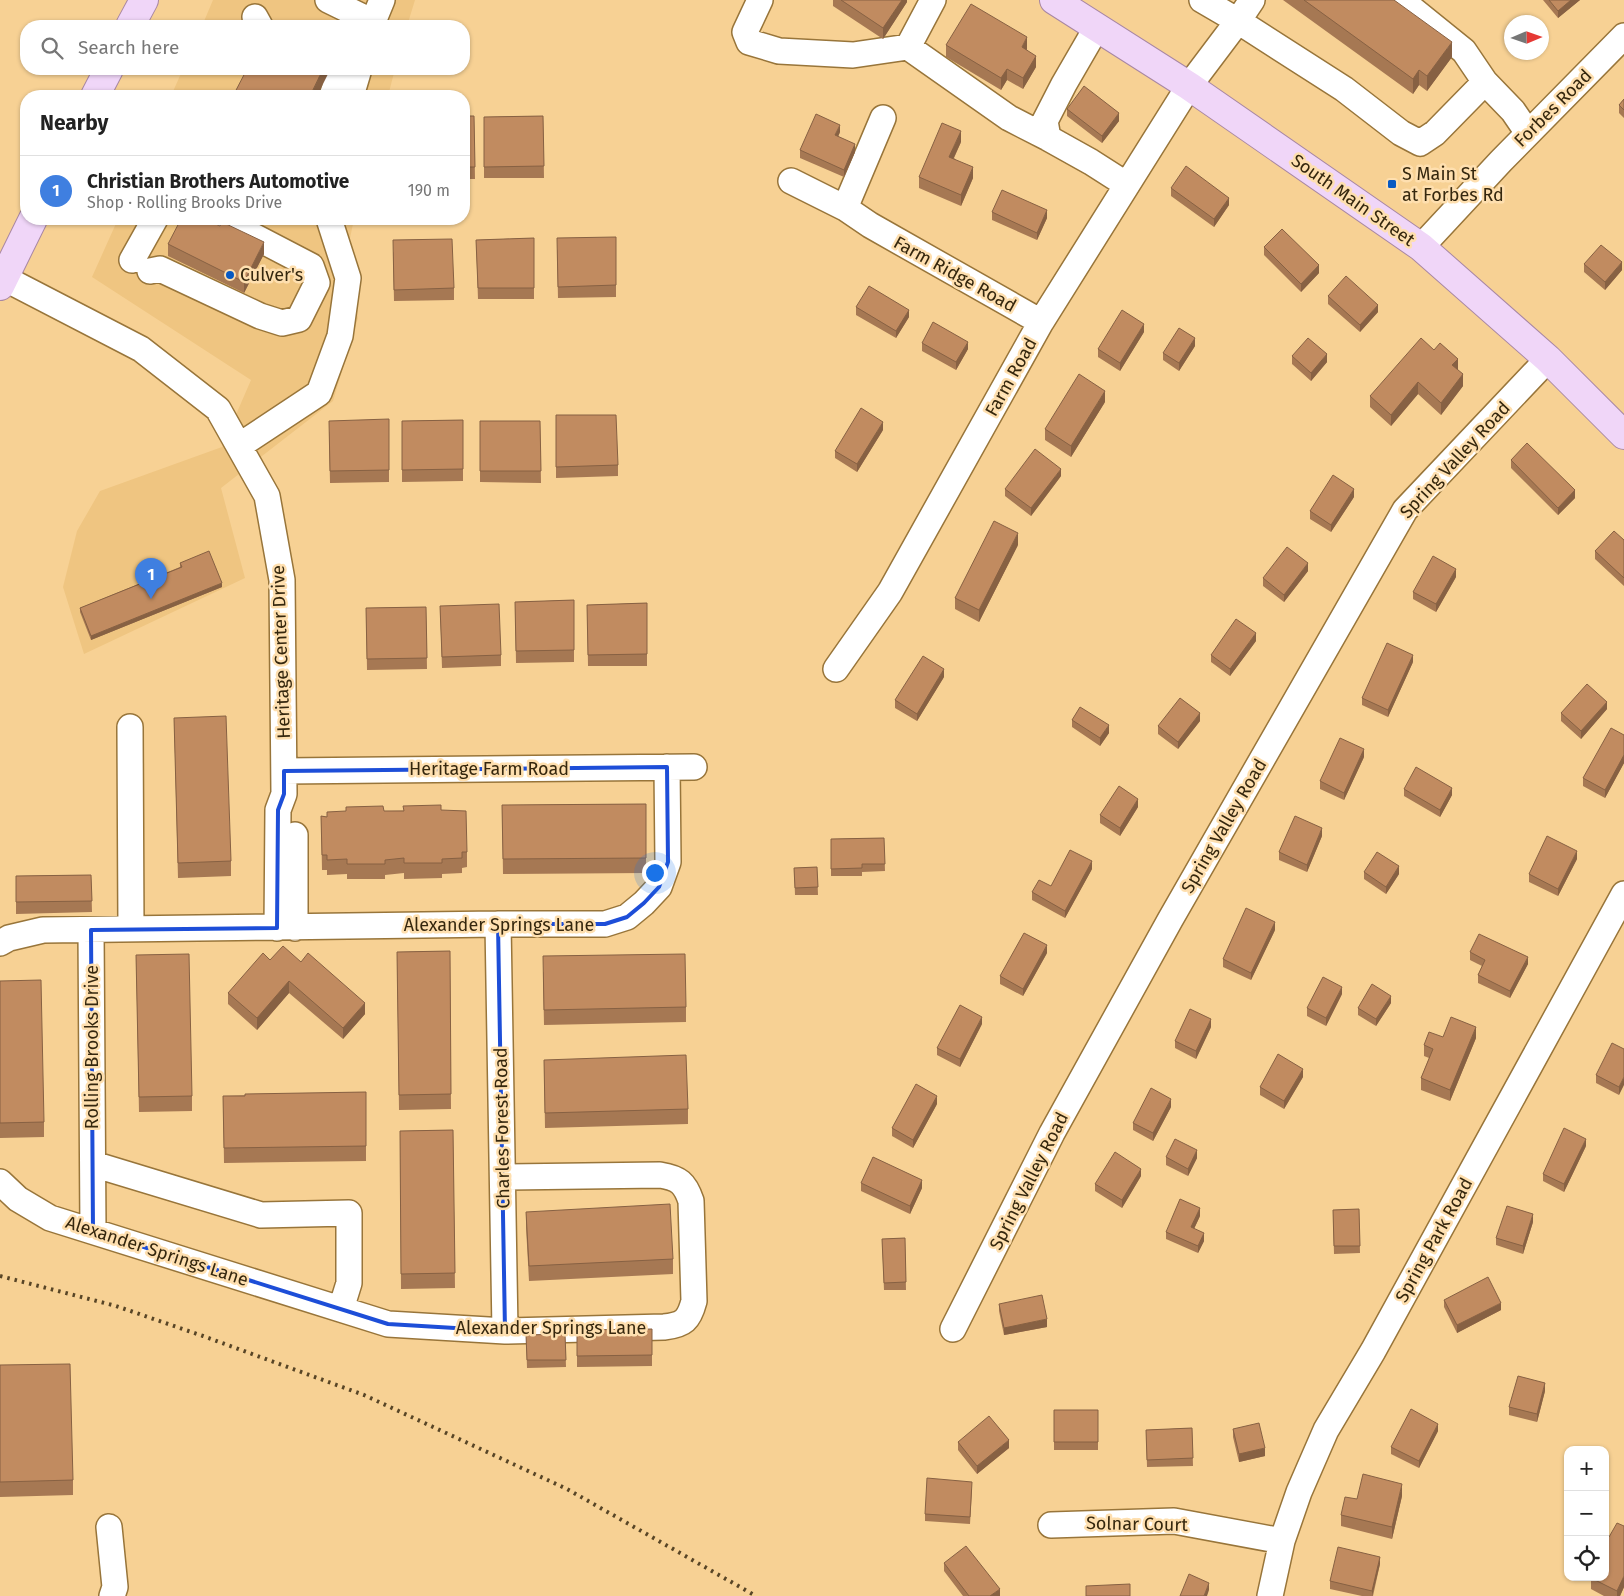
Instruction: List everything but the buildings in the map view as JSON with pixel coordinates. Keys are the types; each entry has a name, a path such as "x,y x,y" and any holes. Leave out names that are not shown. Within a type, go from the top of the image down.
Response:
{"main road":[{"path":"133,20 144,0"},
{"name":"South Main Street","path":"1068,4 1097,27 1189,86 1421,247 1548,360 1624,435"},
{"path":"97,90 106,75"},
{"path":"1,280 31,225"}],"street":[{"path":"328,0 376,16"},
{"path":"760,0 745,32 748,42 779,51 853,55 908,47 1009,118 1048,138 1127,185"},
{"path":"908,47 933,0"},
{"path":"1202,0 1344,89 1401,133 1420,143 1435,134 1485,82"},
{"name":"Farm Road","path":"836,670 890,592 1041,322 1189,86 1252,0"},
{"path":"1401,0 1464,51 1485,82 1513,111 1528,134"},
{"path":"1048,138 1045,121 1097,27"},
{"name":"Forbes Road","path":"1421,247 1624,36"},
{"path":"332,75 336,84 334,90"},
{"path":"353,90 357,75"},
{"path":"845,208 884,118"},
{"name":"Farm Ridge Road","path":"791,181 845,208 870,225 1041,322"},
{"path":"153,225 141,266 160,269 260,316 282,323 299,319 317,283 311,266 232,225"},
{"path":"239,446 319,393 340,336 348,278 331,225"},
{"name":"Heritage Center Drive","path":"1,280 141,349 218,409 239,446 267,496 282,580 284,782"},
{"name":"Spring Valley Road","path":"953,1329 1062,1116 1175,912 1405,510 1548,360"},
{"path":"130,727 131,929"},
{"name":"Heritage Farm Road","path":"284,782 694,767"},
{"name":"Alexander Springs Lane","path":"0,943 9,938 43,930 606,924 627,917 659,887 668,862 667,768"},
{"path":"284,782 295,808 286,928"},
{"name":"Spring Park Road","path":"1270,1596 1282,1541 1299,1492 1326,1430 1372,1351 1624,894"},
{"name":"Charles Forest Road","path":"498,924 505,1332"},
{"name":"Rolling Brooks Drive","path":"92,930 93,1231"},
{"path":"93,1164 261,1215 349,1213 349,1283 341,1309"},
{"name":"Alexander Springs Lane","path":"0,1182 18,1199 50,1218 388,1324 505,1332 664,1327 678,1325 690,1314 694,1301 691,1201 686,1188 674,1178 660,1175 503,1177"},
{"name":"Solnar Court","path":"1051,1525 1174,1521 1282,1541"},
{"path":"109,1527 115,1587 112,1596"}],"highlighted area":[{"path":"667,767 668,862 659,887 644,903 627,917 605,924 498,924 505,1331 388,1324 93,1231 91,930 277,928 278,810 284,794 284,771"}],"shaded area":[{"path":"213,0 415,0 409,20 205,20"},
{"path":"180,75 393,75 390,90 174,90"},
{"path":"115,225 353,225 349,243 358,318 333,401 221,488 245,578 84,654 63,587 77,531 100,491 222,447 251,380 92,277"}],"railway":[{"path":"0,1276 116,1306 364,1395 567,1489 756,1596"}],"place":[{"name":"S Main St at Forbes Rd","path":"1392,184"},
{"name":"Culver's","path":"230,275"},
{"name":"Christian Brothers Automotive","path":"151,599"}]}
